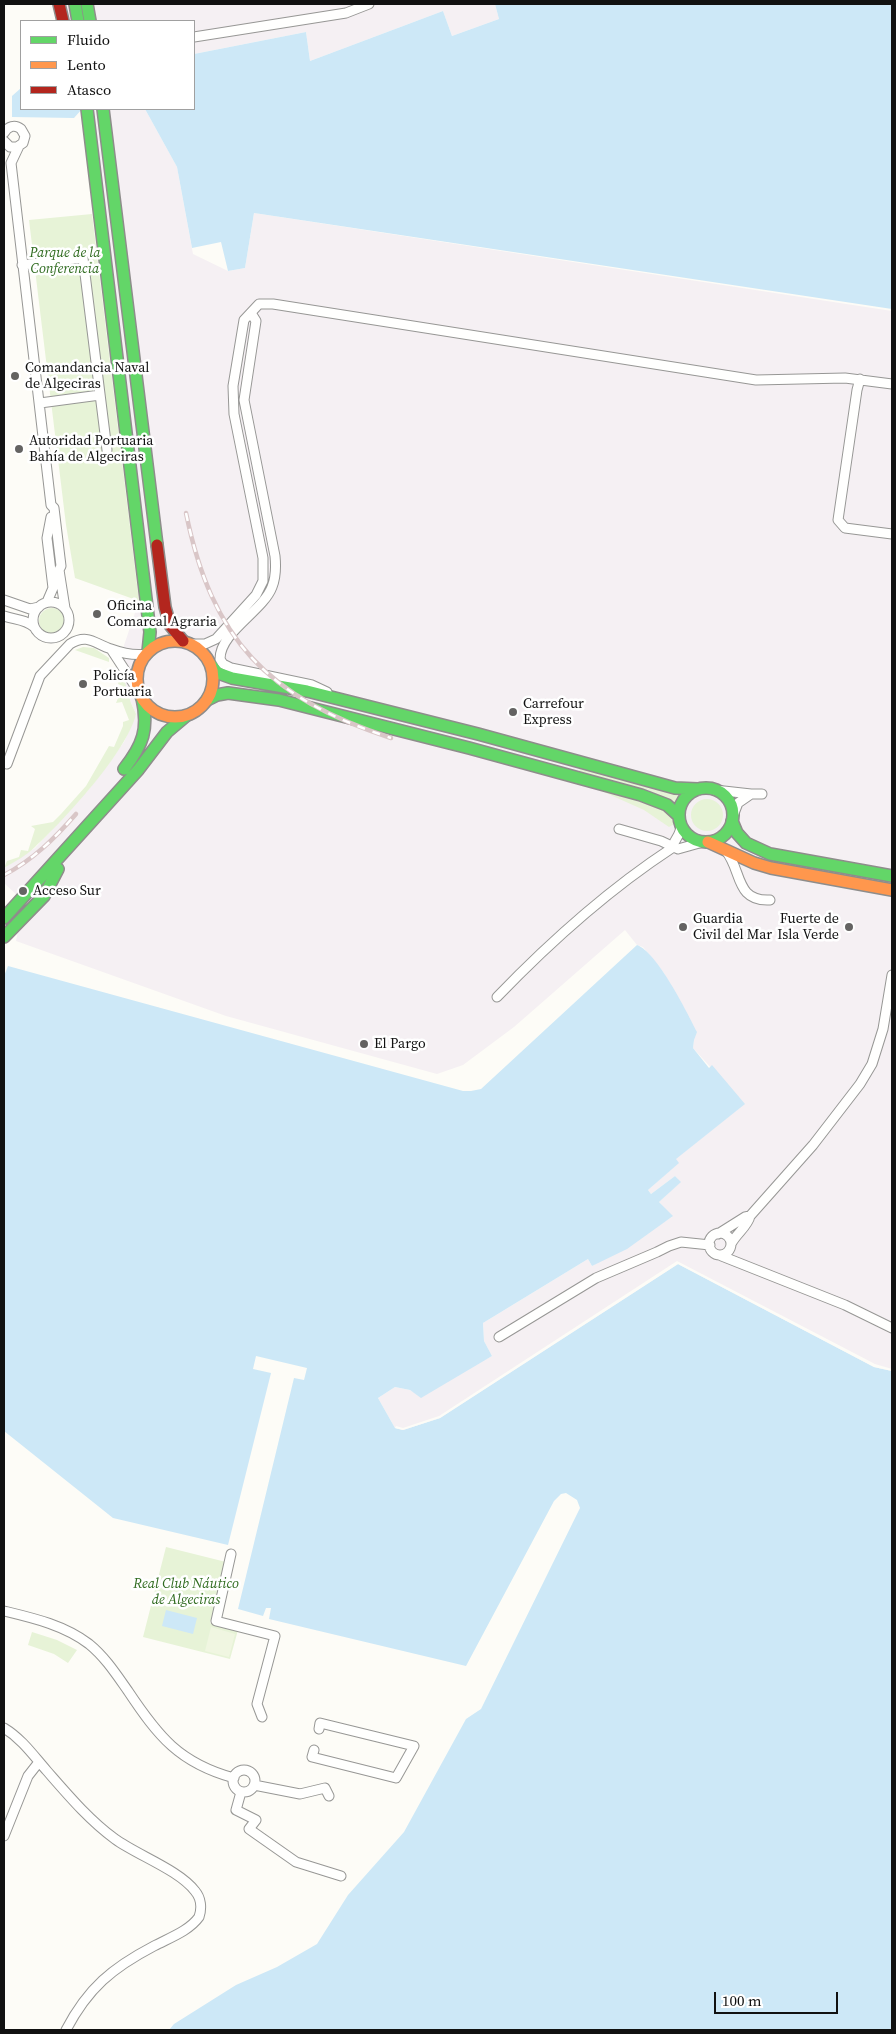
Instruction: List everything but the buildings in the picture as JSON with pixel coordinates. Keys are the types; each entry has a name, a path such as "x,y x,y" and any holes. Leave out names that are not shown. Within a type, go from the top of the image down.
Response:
{"main road":[{"path":"59,4 63,20"},
{"path":"68,4 73,20"},
{"path":"75,4 78,20"},
{"path":"4,902 52,851 137,753 143,740 146,720 137,672 147,653 150,632 87,110"},
{"path":"103,110 165,607 170,625 187,643 203,652 218,674 307,691 478,734 675,788 715,790 728,800 736,833 746,843 770,854 892,876"},
{"path":"147,653 159,644 166,642 187,643"},
{"path":"4,918 68,849 153,752 173,724 198,710 207,700 213,687 211,665"},
{"path":"207,700 226,693 254,696 321,710 458,744 641,795 667,805 692,838 724,849 754,863 890,891"},
{"path":"140,695 148,706 158,713 172,717 186,716"},
{"path":"680,821 680,809 685,798 698,789"},
{"path":"705,842 724,835 733,818"},
{"path":"8,933 44,896 68,849"},
{"path":"8,933 16,906"}],"street":[{"path":"195,37 346,12 369,4"},
{"path":"105,125 109,110"},
{"path":"4,133 11,126 22,129 25,140 19,146 11,163"},
{"path":"4,141 10,147 19,146"},
{"path":"4,141 7,157 11,163 40,402 52,520 47,538 53,588 43,605 34,615 34,627"},
{"path":"22,266 83,258 107,450"},
{"path":"187,643 205,644 220,635 256,595 263,581 263,558 232,396 244,320 259,304 273,304 756,380 860,379 892,384"},
{"path":"252,313 256,322 244,400 275,556 275,578 267,596 222,646 220,659 227,667 312,685 345,701"},
{"path":"860,379 838,520 846,528 892,534"},
{"path":"40,402 100,395"},
{"path":"4,616 20,620 34,627 38,633 46,638 60,637 69,626 70,616 65,608 59,570 61,566 54,508 51,504"},
{"path":"4,600 30,609 57,603 65,608"},
{"path":"7,764 40,676 63,650 76,640 95,641 111,649 137,655 147,653"},
{"path":"111,649 125,668 140,695"},
{"path":"715,790 762,794"},
{"path":"733,818 738,803 751,794"},
{"path":"497,997 525,968 629,876 672,848 673,842 679,836 680,821"},
{"path":"619,830 661,841 672,848 678,849 705,842"},
{"path":"724,849 734,864 737,879 750,894 763,900 770,900"},
{"path":"719,1255 726,1253 738,1232 749,1221 750,1216 813,1145 860,1084 872,1064 883,1029 892,975"},
{"path":"750,1216 745,1217 712,1238 710,1245 712,1252 845,1305 892,1328"},
{"path":"718,1234 728,1237 731,1245 746,1264"},
{"path":"499,1337 596,1278 669,1246 681,1242 710,1245"},
{"path":"231,1554 216,1621 275,1636 257,1704 262,1717"},
{"path":"4,1611 51,1624 69,1631 88,1643 102,1656 161,1737 175,1750 192,1762 234,1778"},
{"path":"314,1750 312,1757 396,1778 414,1746 320,1724 319,1729"},
{"path":"4,1728 25,1744 74,1802 102,1829 133,1851 186,1882 197,1893 200,1900 199,1916 187,1928 130,1958 95,1985 74,2014 66,2030"},
{"path":"4,1836 28,1776 39,1762"},
{"path":"246,1770 254,1777 254,1785 248,1792 241,1792 234,1785 234,1778 239,1771 246,1770"},
{"path":"254,1785 300,1794 323,1788 328,1790 330,1796"},
{"path":"241,1792 236,1810 256,1820 249,1829 296,1862 341,1876"}],"shaded area":[{"path":"57,4 495,4 499,19 452,36 443,11 310,61 306,32 195,54 195,20 61,20"},
{"path":"82,110 146,110 177,167 193,254 228,271 245,268 254,213 892,311 892,1371 874,1367 678,1264 440,1418 403,1430 395,1428 378,1398 395,1387 410,1390 417,1394 492,1356 484,1341 483,1323 588,1259 592,1266 672,1217 659,1202 680,1182 675,1176 651,1194 648,1190 678,1163 675,1159 744,1104 693,1048 694,1040 664,973 643,947 637,945 625,930 514,1027 463,1065 437,1074 226,1016 16,941 18,931 35,912 4,883 4,868 35,848 89,789 124,742 136,714 118,663 139,601"}],"green space":[{"name":"Parque de la Conferencia","path":"92,214 139,601 75,578 66,525 29,220"},
{"path":"52,608 61,612 65,621 61,630 52,634 43,630 39,621 43,612"},
{"path":"83,647 94,648 109,658 109,662 75,650"},
{"path":"120,679 124,679 136,714 130,730 120,747 93,785 62,820 31,850 4,868 7,861 19,857 21,850 28,851 35,829 31,826 53,822 86,786 109,746 114,747 123,722 129,720 122,702 116,703 123,686 118,684"},
{"path":"580,768 682,795 677,804 648,790 579,771"},
{"path":"597,789 660,808 676,823 669,827 644,810"},
{"path":"707,799 713,800 718,804 722,809 722,821 718,826 713,830 707,831 701,830 696,826 692,821 691,815 692,809 696,804 701,800"},
{"name":"Real Club Náutico de Algeciras","path":"166,1547 226,1562 210,1623 238,1630 230,1659 143,1637"},
{"path":"211,1627 235,1634 229,1657 205,1651"},
{"path":"32,1632 57,1640 77,1650 68,1663 54,1654 28,1645"}],"water":[{"path":"495,4 892,4 892,309 254,213 245,268 228,271 221,242 192,248 177,167 146,110 195,110 195,54 306,32 310,61 443,11 452,36 499,19"},
{"path":"20,89 20,110 81,110 74,118 12,117 12,96"},
{"path":"637,945 645,950 662,970 686,1011 697,1032 693,1048 709,1068 712,1065 745,1104 676,1159 679,1163 648,1190 651,1194 675,1176 681,1182 659,1202 673,1216 627,1249 592,1266 588,1259 483,1323 484,1341 492,1356 421,1398 410,1390 395,1387 378,1398 395,1428 403,1430 440,1418 678,1264 874,1367 892,1371 892,2030 169,2030 174,2024 236,1985 277,1967 317,1944 348,1895 404,1832 466,1719 481,1709 580,1508 577,1500 566,1493 561,1494 554,1501 466,1666 269,1619 271,1608 266,1608 263,1616 238,1609 294,1378 304,1380 307,1368 256,1356 253,1369 271,1373 228,1545 113,1518 4,1431 4,976 8,966 463,1091 471,1091 481,1089"},
{"path":"166,1610 197,1618 193,1634 162,1626"}],"pier":[{"path":"677,1261 875,1364 892,1369 892,1371 874,1367 678,1264 440,1418 403,1430 395,1428 396,1426 403,1428 439,1416"}],"railway":[{"path":"186,513 197,557 212,596 230,629 252,658 279,683 311,704 348,722 391,738"},
{"path":"4,875 25,863 43,848 76,814"}],"traffic: fast":[{"path":"75,4 78,20"},
{"path":"87,4 90,20"},
{"path":"87,110 150,632 148,652"},
{"path":"103,110 157,545"},
{"path":"211,665 218,673 232,678 307,691 478,734 675,788 698,789"},
{"path":"207,700 217,695 228,693 279,700 469,748 641,795 667,805 679,816"},
{"path":"124,769 136,752 143,736 145,719 142,698"},
{"path":"4,918 138,770 167,732 186,716"},
{"path":"706,788 716,790 725,796 731,805 733,815 731,825 725,834 716,840 706,842 696,840 687,834 681,825 679,815 681,805 687,796 696,790 706,788"},
{"path":"732,821 737,833 746,843 770,854 892,876"},
{"path":"4,937 44,896 58,869"}],"traffic: slow":[{"path":"175,641 190,644 202,652 210,664 213,679 210,694 202,706 190,714 175,717 160,714 148,706 140,694 137,679 140,664 148,652 160,644 175,641"},
{"path":"708,842 754,863 771,868 892,890"}],"traffic: jam":[{"path":"59,4 63,20"},
{"path":"157,545 165,607 170,625 183,641"}],"place":[{"name":"Comandancia Naval de Algeciras","path":"15,376"},
{"name":"Autoridad Portuaria Bahía de Algeciras","path":"19,449"},
{"name":"Oficina Comarcal Agraria","path":"97,614"},
{"name":"Policía Portuaria","path":"83,684"},
{"name":"Carrefour Express","path":"513,712"},
{"name":"Acceso Sur","path":"23,891"},
{"name":"Guardia Civil del Mar","path":"683,927"},
{"name":"Fuerte de Isla Verde","path":"849,927"},
{"name":"El Pargo","path":"364,1044"}]}
